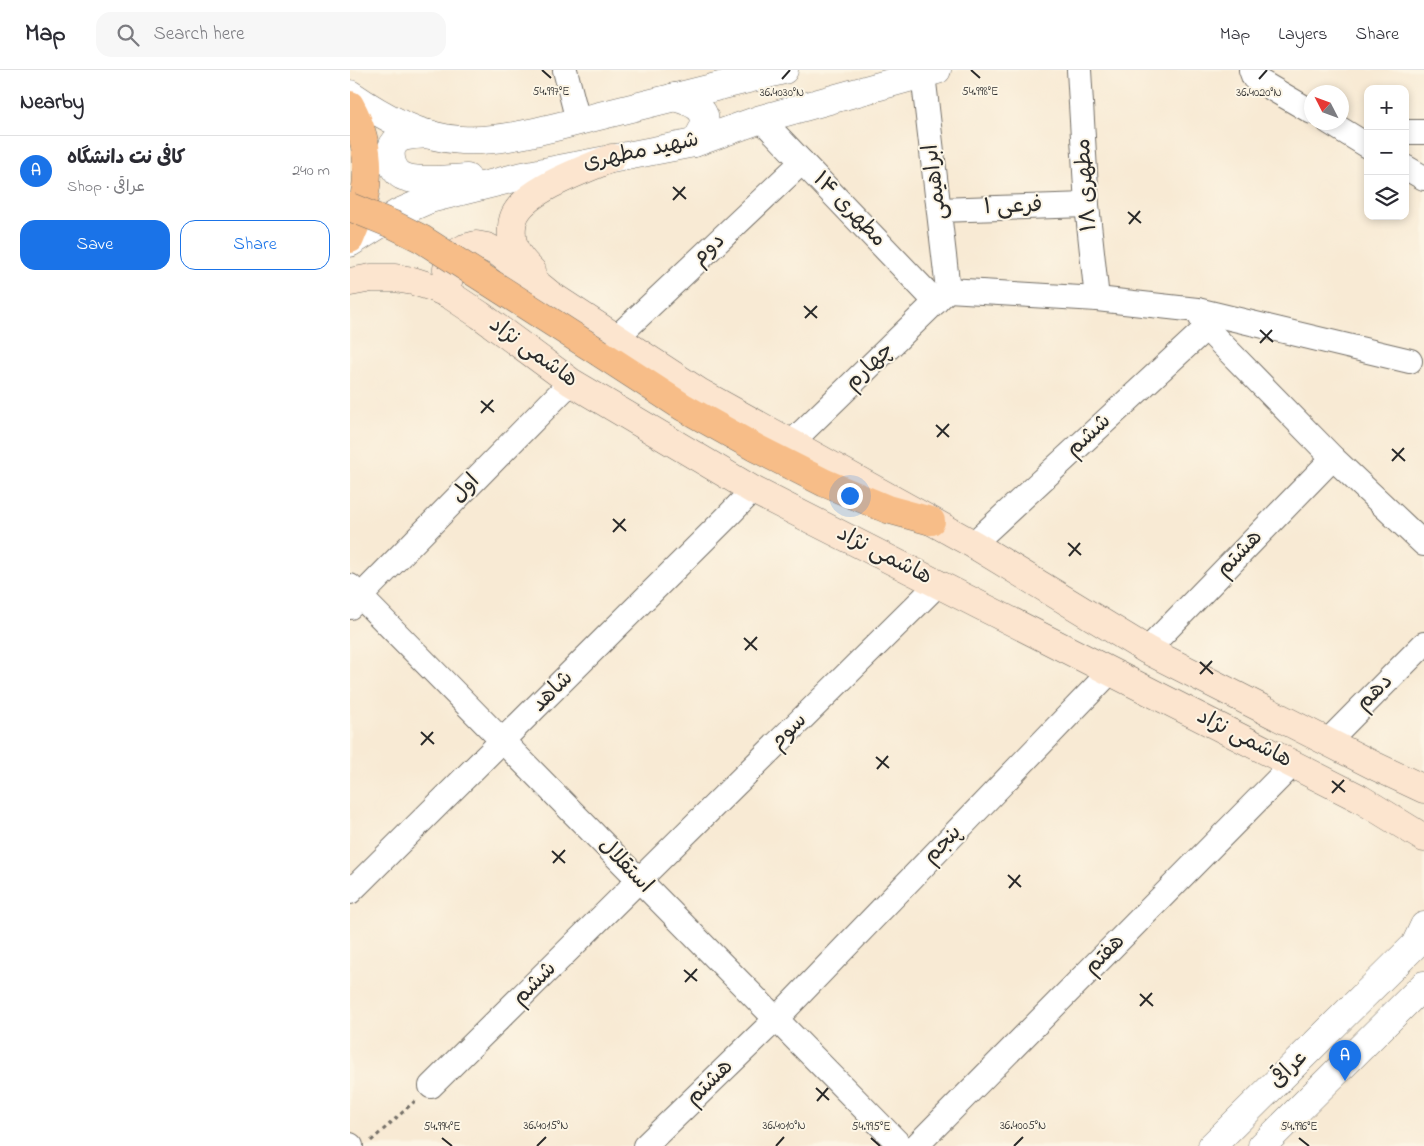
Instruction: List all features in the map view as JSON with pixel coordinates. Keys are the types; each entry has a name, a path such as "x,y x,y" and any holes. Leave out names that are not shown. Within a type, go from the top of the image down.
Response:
{"main road":[{"path":"350,105 359,121 368,159 364,200 350,241"},
{"path":"552,296 518,255 513,243 511,229 516,213 531,196 555,183 612,158"},
{"path":"350,207 422,239 474,271 608,346 683,407 756,448 825,483 887,509 931,521"},
{"name":"هاشمی نژاد","path":"480,315 452,286 447,269 450,260 458,252 465,248 476,246 487,247 499,253 552,296 608,346 699,392 973,544 1147,650 1424,790"},
{"name":"هاشمی نژاد","path":"350,282 371,278 395,278 413,281 450,296 480,315 571,382 753,490 1359,798 1424,838"}],"street":[{"path":"565,70 578,121"},
{"name":"شهید مطهری","path":"430,134 459,140 489,141 674,97 752,74 784,70"},
{"name":"مطهری ۱۸","path":"1079,70 1087,205 1097,299"},
{"path":"1252,70 1254,78 1304,107"},
{"name":"شهید مطهری","path":"350,241 398,212 430,199 518,177 694,142 761,119 930,72"},
{"name":"ابراهیمی","path":"930,72 939,210 942,296"},
{"path":"350,94 373,110 403,125 430,134"},
{"path":"674,97 692,103 703,114 706,122 702,132 694,142"},
{"name":"مطهری ۱۴","path":"761,119 802,162 942,296"},
{"path":"1349,130 1364,143"},
{"path":"1409,132 1424,132"},
{"path":"430,134 400,138 394,144 391,160 398,173 404,177 421,179 518,177"},
{"name":"دوم","path":"608,346 802,162"},
{"path":"1409,170 1424,178"},
{"name":"فرعی ۱","path":"939,210 1087,205"},
{"path":"942,296 1097,299 1410,361"},
{"name":"چهارم","path":"791,443 942,296"},
{"path":"1201,319 1333,458 1424,544"},
{"name":"ششم","path":"973,544 1201,319"},
{"name":"اول","path":"353,596 571,382"},
{"name":"هشتم","path":"1147,650 1333,458"},
{"name":"شاهد","path":"350,892 503,742 753,490"},
{"name":"سوم","path":"640,881 939,583"},
{"name":"استقلال","path":"353,596 503,742 900,1146"},
{"name":"دهم","path":"1327,742 1424,644"},
{"name":"پنجم","path":"776,1019 1111,671"},
{"name":"هفتم","path":"916,1146 1293,764"},
{"name":"ششم","path":"431,1086 640,881"},
{"name":"عراقی","path":"1212,1146 1421,937"},
{"name":"عراقی","path":"1262,1146 1424,985"},
{"name":"هشتم","path":"645,1146 776,1019"}],"path":[{"path":"365,1146 431,1086"}],"place":[{"name":"کافی نت دانشگاه","path":"1345,1081"}]}
